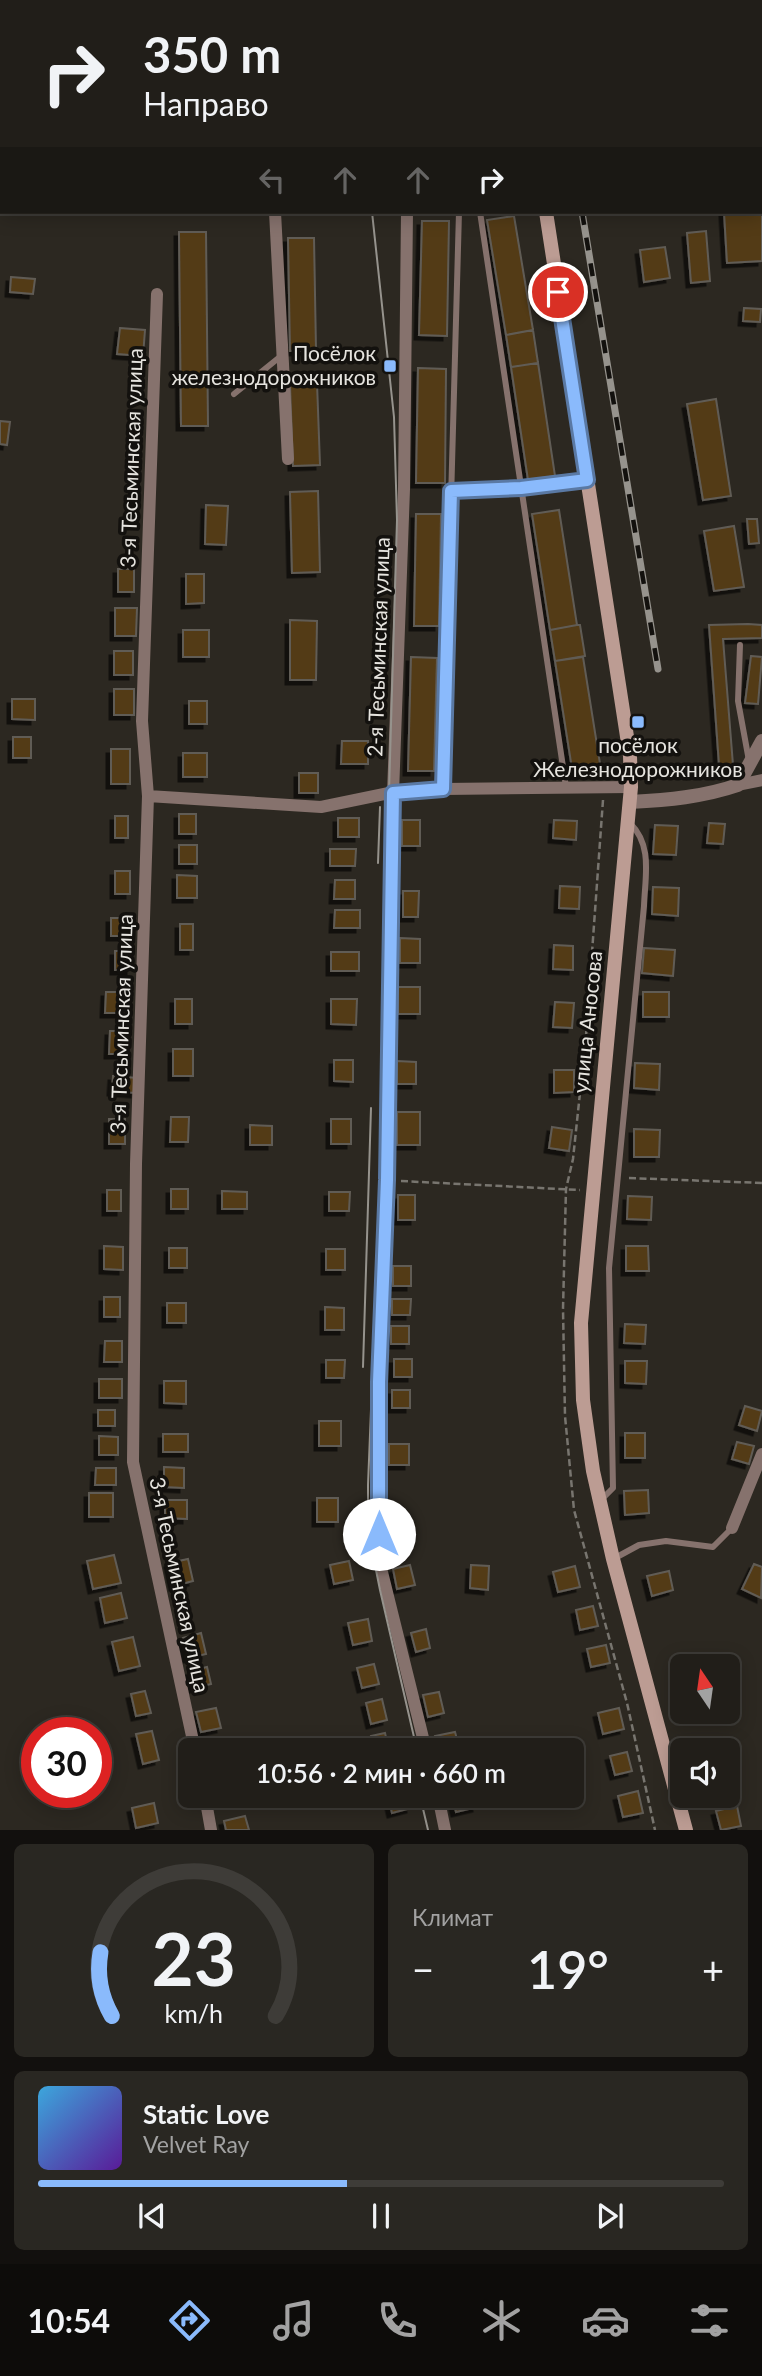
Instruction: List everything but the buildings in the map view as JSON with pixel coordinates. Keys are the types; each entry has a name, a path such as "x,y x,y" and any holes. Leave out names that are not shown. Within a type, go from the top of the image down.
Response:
{"main road":[{"name":"улица Аносова","path":"546,214 630,756 631,795 581,1336 583,1400 593,1471 613,1559 686,1830"}],"street":[{"path":"275,214 288,459"},
{"name":"2-я Тесьминская улица","path":"407,214 404,489 387,794 387,1180 379,1382 379,1560 423,1738"},
{"name":"3-я Тесьминская улица","path":"157,294 142,721 148,796 136,1164 133,1462 192,1738"},
{"path":"738,785 762,741"},
{"path":"148,796 321,807 387,794 443,789 566,789 678,799 712,794 762,780"},
{"path":"732,1528 762,1454"},
{"path":"207,1808 211,1830"},
{"path":"440,1808 445,1830"}],"lane":[{"path":"443,789 459,214"},
{"path":"480,214 566,789"},
{"path":"234,394 283,355"},
{"path":"451,491 521,488 587,480"},
{"path":"740,645 738,701 750,766"},
{"path":"600,1502 613,1488 609,1268 644,906 646,857 641,834 628,822"},
{"path":"613,1559 639,1545 666,1541 713,1547 732,1528"}],"path":[{"path":"619,1178 762,1183"},
{"path":"387,1180 593,1190"}],"tram line":[{"path":"372,214 394,417 397,520 368,1530 414,1738"},
{"path":"378,863 380,807"},
{"path":"363,1367 371,1108"},
{"path":"423,1808 428,1830"}],"railway":[{"path":"582,214 658,669"}],"place":[{"name":"Посёлок железнодорожников","path":"390,366"},
{"name":"посёлок Железнодорожников","path":"638,722"}],"route":[{"path":"379,1534 379,1382 387,1180 393,793 443,789 451,491 521,488 587,480 558,292"}]}
